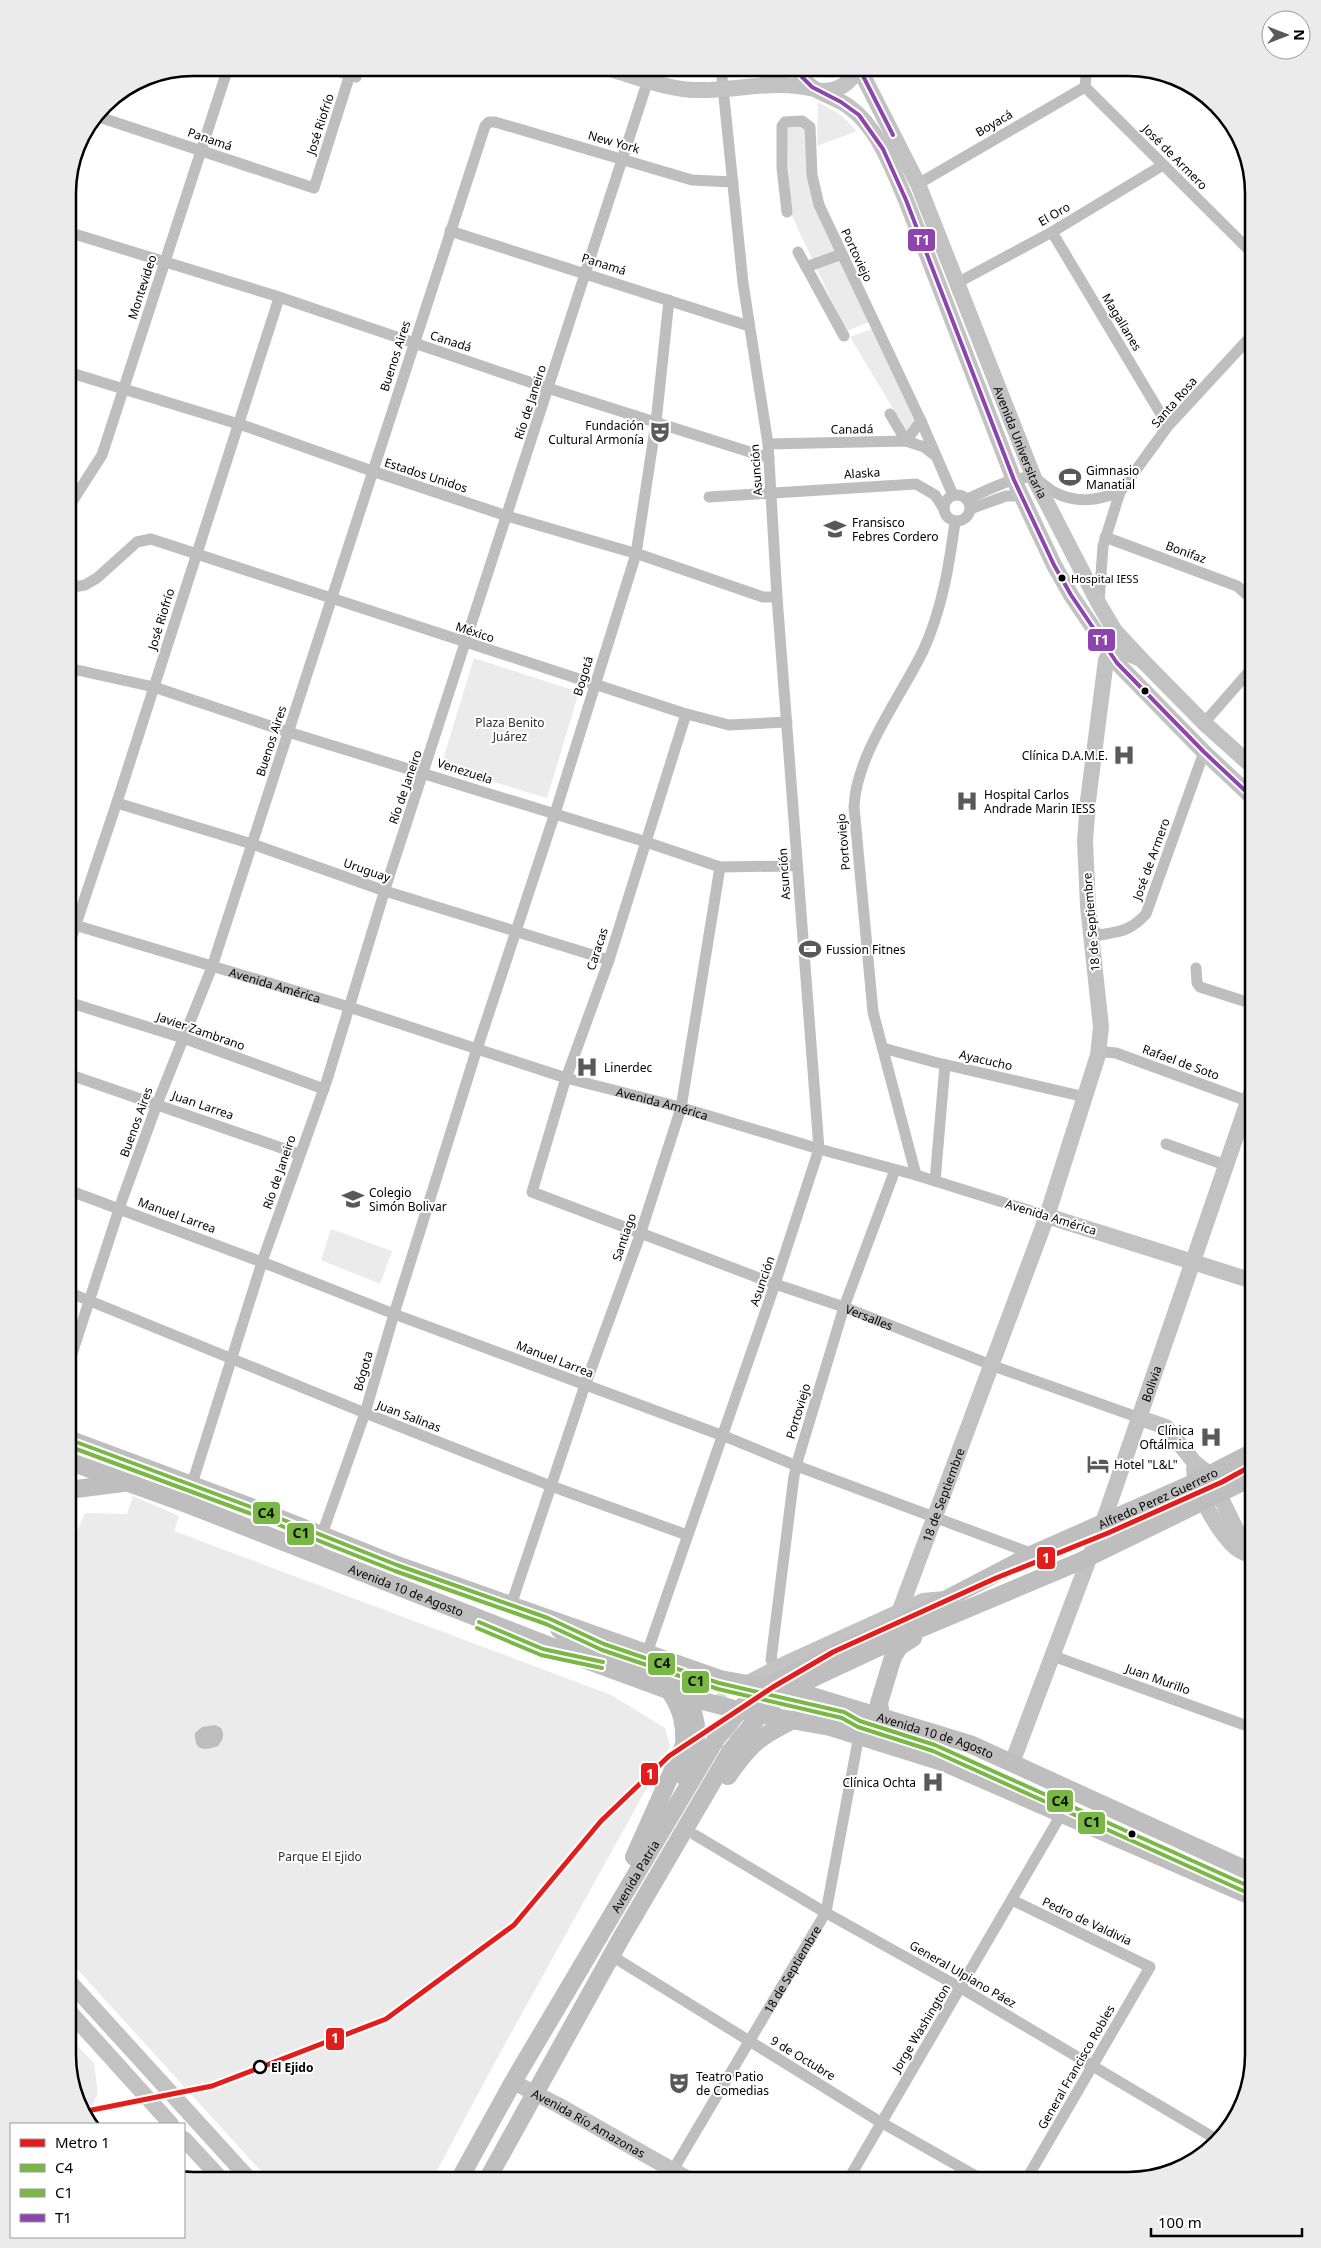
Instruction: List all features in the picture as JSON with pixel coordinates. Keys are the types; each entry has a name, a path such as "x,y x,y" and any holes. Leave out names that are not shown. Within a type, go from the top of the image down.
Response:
{"main road":[{"name":"Avenida 10 de Agosto","path":"76,1442 319,1533 397,1565 720,1679 809,1695 970,1744 1245,1869"},
{"name":"Alfredo Perez Guerrero","path":"874,1642 897,1619 945,1600 1033,1554 1102,1524 1245,1456"},
{"name":"Avenida 10 de Agosto","path":"76,1464 186,1503 534,1640 669,1690 689,1690 742,1710 795,1719 859,1735 945,1763 1245,1893"},
{"name":"Alfredo Perez Guerrero","path":"874,1642 957,1613 1091,1555 1245,1480"},
{"path":"76,1489 128,1482"},
{"path":"881,1716 879,1703 893,1657 899,1647 909,1640 946,1625 957,1613"},
{"path":"534,1640 545,1617 567,1637 597,1652 689,1690 697,1722 697,1740 690,1764 634,1857 604,1913 591,1950"},
{"name":"Avenida Patria","path":"464,2171 513,2082 591,1950 722,1747 783,1694 874,1642"},
{"path":"634,1857 684,1745 685,1726 680,1707 669,1690"},
{"path":"616,1948 635,1931 695,1835 725,1780 750,1747 770,1731 795,1719"},
{"name":"Avenida Patria","path":"492,2171 616,1948 722,1747"}],"street":[{"name":"Montevideo","path":"77,494 102,455 225,77"},
{"name":"José Riofrío","path":"314,188 352,77"},
{"path":"638,77 694,90 766,84 798,85 817,90 832,91 840,88 853,77"},
{"name":"Asunción","path":"647,1653 776,1284 819,1149 777,597 768,444 749,326 721,77"},
{"path":"766,84 774,77"},
{"path":"803,77 817,90"},
{"name":"Avenida Universitaria","path":"864,77 918,184 1034,478 1099,604 1115,631 1141,659 1204,723 1245,759"},
{"name":"Boyacá","path":"918,184 1081,77"},
{"name":"José de Armero","path":"1089,77 1164,165 1245,245"},
{"name":"Río de Janeiro","path":"186,1503 262,1262 299,1154 324,1089 385,891 648,80"},
{"name":"Avenida Universitaria","path":"817,90 848,106 861,118 867,124 886,155 909,209 1014,480 1054,565 1110,654 1204,752 1245,790"},
{"name":"Panamá","path":"103,118 314,188"},
{"name":"Portoviejo","path":"787,212 782,168 782,126 785,122 802,121 810,127 812,174 819,205 921,421 953,495"},
{"name":"New York","path":"489,122 692,180 733,182"},
{"name":"Buenos Aires","path":"76,1340 120,1208 183,1038 212,967 484,126 489,122"},
{"name":"El Oro","path":"957,283 1052,232 1164,165"},
{"name":"Panamá","path":"450,231 749,326"},
{"name":"Magallanes","path":"1052,232 1168,426"},
{"name":"Canadá","path":"77,235 165,261 549,388 769,458"},
{"path":"798,252 844,336"},
{"path":"806,268 842,254"},
{"name":"José Riofrío","path":"77,909 117,803 279,298"},
{"name":"Bogotá","path":"477,1050 555,814 636,554 656,422 669,300"},
{"name":"Santa Rosa","path":"1099,604 1105,537 1120,492 1168,426 1245,344"},
{"name":"Estados Unidos","path":"77,374 239,424 507,516 636,554 763,597 777,597"},
{"path":"890,414 906,441 921,421"},
{"name":"Canadá","path":"768,444 906,441 924,447 938,459"},
{"path":"969,504 1014,480 1034,478 1055,493 1070,499 1099,499 1120,492"},
{"name":"Alaska","path":"710,498 916,484 934,495 944,509"},
{"path":"953,495 960,495 969,504 967,517 955,522 947,518 944,509 946,501 953,495"},
{"path":"969,504 1006,496 1022,496"},
{"name":"Portoviejo","path":"916,1175 873,1012 854,792 864,761 923,651 936,619 944,590 955,522"},
{"name":"Bonifaz","path":"1105,537 1238,586 1245,592"},
{"name":"México","path":"77,586 85,585 97,578 137,542 151,539 686,714 729,725 787,722"},
{"path":"1110,654 1130,654 1141,659"},
{"name":"18 de Septiembre","path":"897,1619 1047,1216 1098,1055 1101,1027 1090,928 1085,841 1088,801 1106,660 1110,654"},
{"name":"Venezuela","path":"77,670 154,687 288,732 720,867 790,866 797,862"},
{"path":"1204,723 1245,677"},
{"name":"Caracas","path":"532,1192 566,1078 609,960 686,714"},
{"name":"José de Armero","path":"1090,928 1100,935 1127,930 1135,926 1146,914 1204,752"},
{"name":"Uruguay","path":"117,803 252,844 385,891 609,960"},
{"name":"Santiago","path":"510,1605 640,1233 681,1108 720,867"},
{"name":"Avenida América","path":"77,926 349,1007 566,1078 681,1108 819,1149 916,1175 1245,1279"},
{"path":"1196,968 1197,983 1200,987 1245,1001"},
{"name":"Javier Zambrano","path":"77,1005 183,1038 324,1089"},
{"name":"Ayacucho","path":"883,1048 945,1065 1085,1097"},
{"name":"Bógota","path":"315,1554 319,1533 362,1412 477,1050"},
{"name":"Rafael de Soto","path":"1098,1055 1106,1052 1116,1053 1245,1095"},
{"path":"935,1182 945,1065"},
{"name":"Juan Larrea","path":"77,1077 299,1154"},
{"name":"Bolivia","path":"1012,1763 1091,1555 1245,1117"},
{"path":"1166,1144 1228,1166"},
{"name":"Portoviejo","path":"778,1667 771,1660 797,1466 844,1307 895,1170"},
{"name":"Versalles","path":"532,1192 776,1284 844,1307 992,1365 1166,1427 1194,1462 1228,1539 1237,1549 1245,1553"},
{"name":"Manuel Larrea","path":"76,1193 262,1262 394,1314 722,1435 797,1466 1033,1554"},
{"name":"Juan Salinas","path":"76,1295 362,1412 551,1486 687,1535"},
{"name":"Versalles","path":"1211,1497 1237,1531 1245,1536"},
{"path":"746,1684 778,1667 897,1619"},
{"name":"Juan Murillo","path":"1053,1656 1245,1725"},
{"name":"18 de Septiembre","path":"672,2172 826,1912 859,1735"},
{"name":"Jorge Washington","path":"853,2172 1062,1813"},
{"name":"General Ulpiano Páez","path":"695,1835 1212,2136"},
{"name":"Pedro de Valdivia","path":"1012,1900 1150,1967"},
{"name":"9 de Octubre","path":"616,1948 750,2042 881,2122 969,2172"},
{"name":"General Francisco Robles","path":"1031,2172 1150,1967"},
{"path":"76,1989 242,2171"},
{"path":"76,2019 170,2123"},
{"name":"Avenida Río Amazonas","path":"513,2082 536,2093 664,2172"},
{"path":"185,2139 214,2171"}],"green space":[{"path":"818,102 841,115 857,131 817,146"},
{"path":"790,125 801,126 806,129 809,175 870,322 846,331 791,214 786,128"},
{"path":"874,328 918,423 907,432 850,337"},
{"name":"Plaza Benito Juárez","path":"474,658 579,692 547,798 441,766"},
{"path":"331,1229 392,1251 380,1284 321,1260"},
{"name":"Parque El Ejido","path":"133,1496 179,1516 174,1531 611,1695 665,1728 670,1746 437,2171 261,2171 76,1968 76,1533 85,1513 127,1514"},
{"path":"76,2044 94,2063 98,2094 90,2110 80,2085 77,2070"}],"shaded area":[{"path":"215,1725 221,1728 223,1733 218,1746 204,1749 198,1746 195,1733 202,1727"}],"tunnel":[{"path":"691,1684 713,1693 723,1707 729,1730 721,1749"}],"metro line":[{"name":"1","path":"90,2110 212,2086 386,2019 514,1925 601,1821 669,1756 773,1687 833,1652 996,1578 1108,1533 1222,1482 1245,1469"}],"transit line":[{"name":"T1","path":"802,77 812,87 841,102 859,115 883,149 906,200 1014,480 1054,565 1071,595 1117,663 1204,752 1245,790"},
{"name":"T1","path":"864,77 893,135"},
{"name":"C4","path":"76,1442 251,1507 397,1565 548,1618 604,1644 719,1683 844,1712 860,1721 935,1745 1245,1884"},
{"name":"C1","path":"76,1449 249,1513 395,1571 546,1624 602,1650 718,1689 842,1718 858,1727 933,1751 1245,1892"},
{"name":"C4","path":"479,1622 543,1649 603,1662"},
{"name":"C1","path":"477,1628 541,1655 602,1668"}],"place":[{"name":"Fundación Cultural Armonía","path":"660,432"},
{"name":"Gimnasio Manatial","path":"1070,477"},
{"name":"Fransisco Febres Cordero","path":"835,529"},
{"name":"Hospital IESS","path":"1062,578"},
{"name":"Clínica D.A.M.E.","path":"1124,755"},
{"name":"Hospital Carlos Andrade Marin IESS","path":"967,801"},
{"name":"Fussion Fitnes","path":"810,949"},
{"name":"Linerdec","path":"587,1067"},
{"name":"Colegio Simón Bolivar","path":"353,1199"},
{"name":"Clínica Oftálmica","path":"1211,1437"},
{"name":"Hotel \"L&L\"","path":"1098,1464"},
{"name":"Clínica Ochta","path":"933,1782"},
{"name":"El Ejido","path":"260,2067"},
{"name":"Teatro Patio de Comedias","path":"679,2083"}]}
